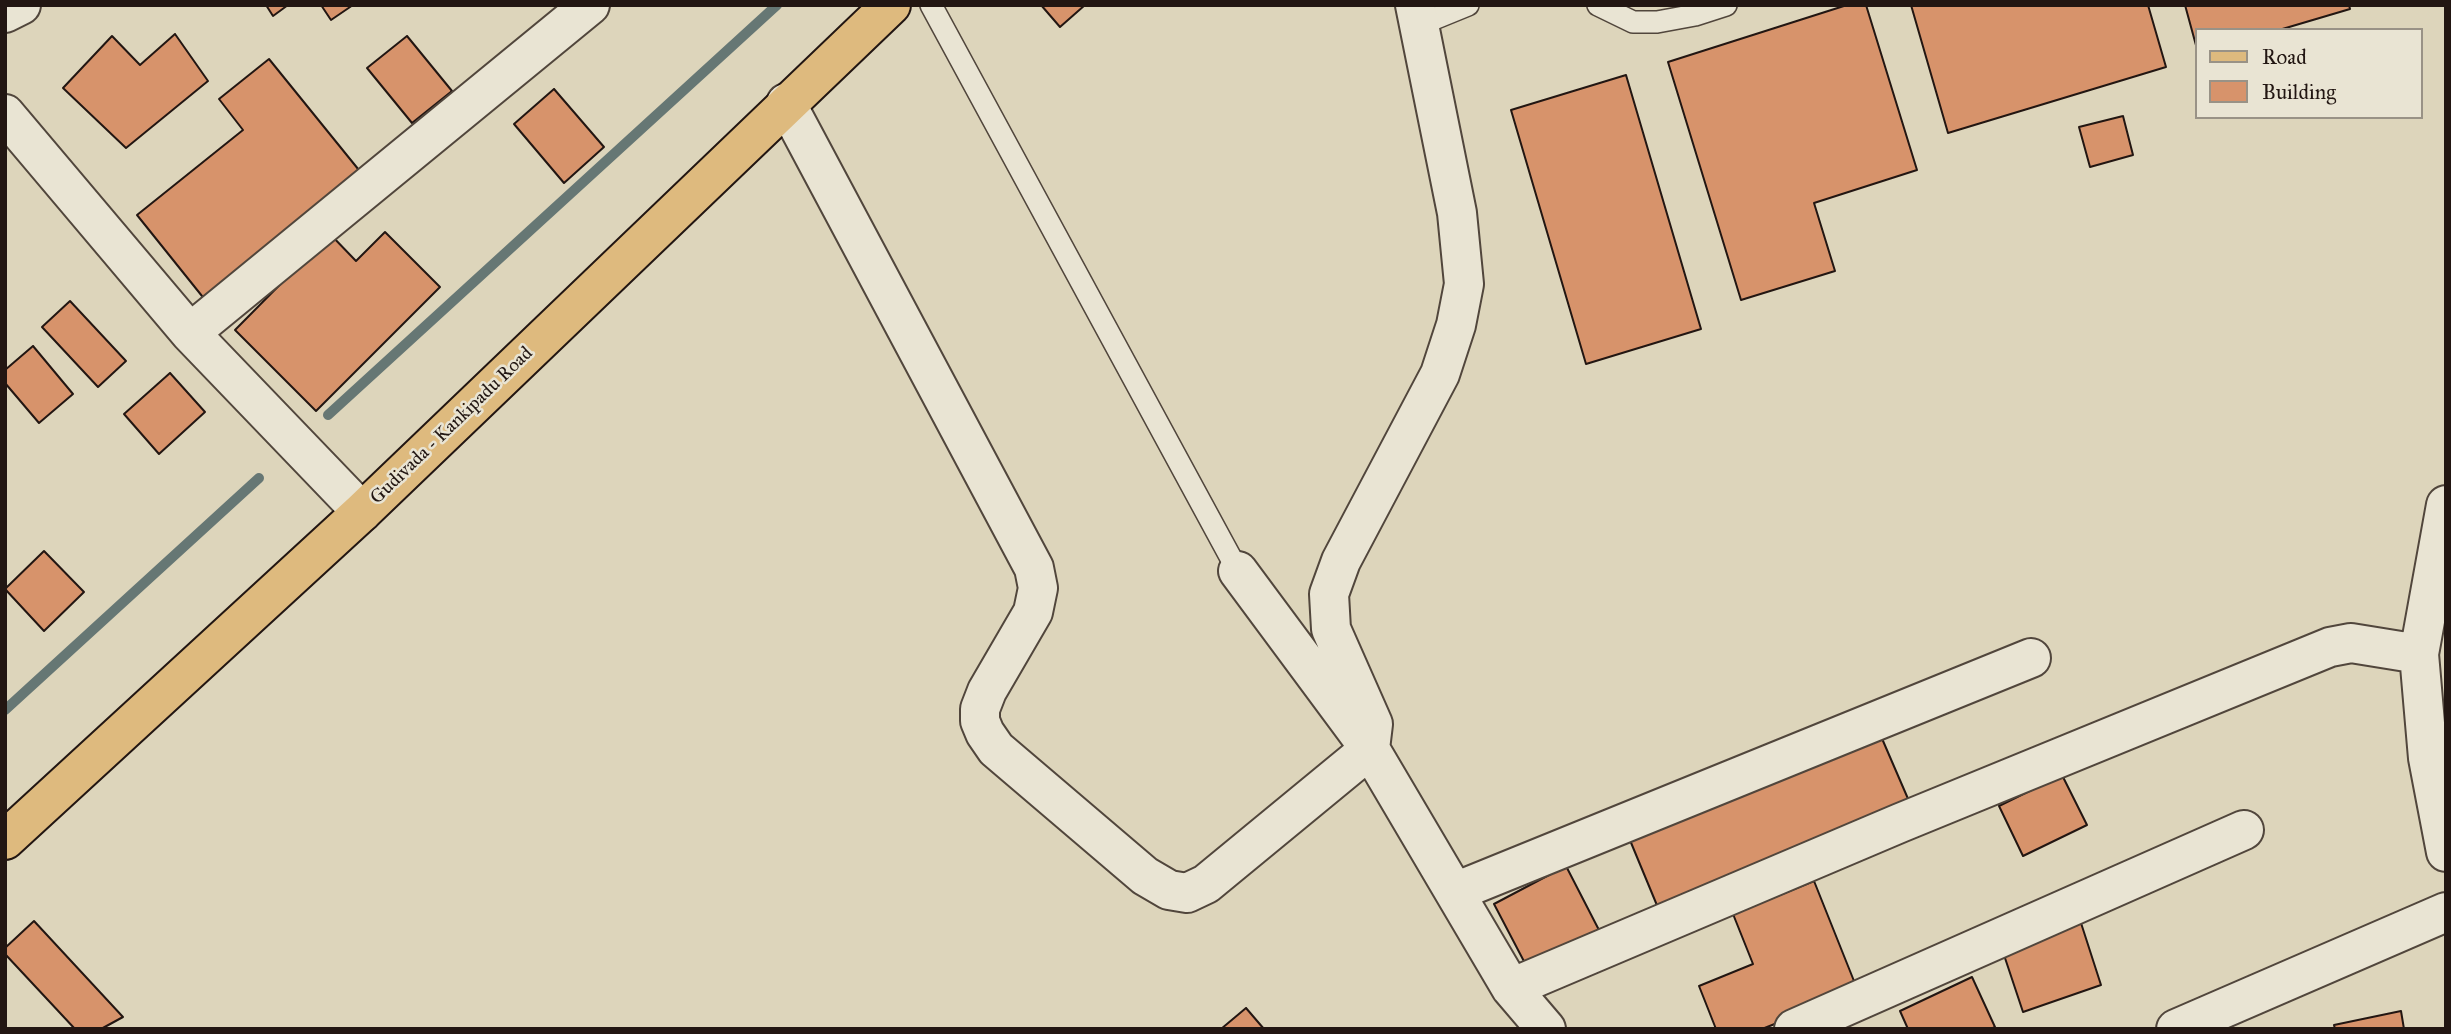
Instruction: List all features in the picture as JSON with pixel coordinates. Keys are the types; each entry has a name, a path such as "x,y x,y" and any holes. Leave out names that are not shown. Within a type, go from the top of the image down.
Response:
{"main road":[{"name":"Gudivada - Kankipadu Road","path":"5,840 362,512 891,5"}],"street":[{"path":"5,13 21,5"},
{"path":"190,333 590,5"},
{"path":"786,103 1034,568 1038,588 1033,612 987,691 980,709 980,721 996,749 1145,876 1169,890 1187,893 1206,884 1370,749 1373,724 1331,629 1329,594 1341,561 1440,374 1456,325 1464,284 1457,213 1417,15"},
{"path":"5,114 190,333 362,512"},
{"path":"2446,505 2419,654 2428,758 2446,852"},
{"path":"1238,570 1370,749 1511,988 1545,1029"},
{"path":"1511,988 1900,823 2330,647 2351,643 2419,654"},
{"path":"1455,892 2031,658"},
{"path":"1794,1029 2245,830"},
{"path":"2176,1029 2446,912"}],"lane":[{"path":"931,5 1238,570"},
{"path":"1417,15 1468,5"},
{"path":"1598,5 1633,22 1657,22 1695,15 1726,5"}],"building":[{"path":"266,5 288,5 273,16"},
{"path":"321,5 353,5 331,20"},
{"path":"1041,5 1085,5 1060,27"},
{"path":"1847,5 1866,5 1917,170 1814,203 1835,271 1741,300 1668,62"},
{"path":"1911,5 2148,5 2166,67 1948,133"},
{"path":"2185,5 2349,5 2350,9 2286,28 2196,28 2196,45"},
{"path":"175,34 208,81 126,148 63,88 112,36 140,65"},
{"path":"407,36 452,91 412,123 367,68"},
{"path":"269,59 367,180 210,306 137,215 243,130 219,99"},
{"path":"1626,75 1701,329 1586,364 1511,110"},
{"path":"554,89 604,147 564,183 514,124"},
{"path":"2123,116 2133,155 2090,167 2079,127"},
{"path":"385,232 440,287 316,411 235,330 330,234 356,261"},
{"path":"70,301 126,361 98,387 42,327"},
{"path":"33,346 73,394 39,423 5,383 5,370"},
{"path":"170,373 205,412 159,454 124,414"},
{"path":"44,551 84,592 44,631 5,589"},
{"path":"1877,727 1912,808 1661,915 1627,833"},
{"path":"2062,775 2087,825 2023,856 1999,806"},
{"path":"1566,866 1600,932 1528,969 1494,904"},
{"path":"1814,881 1858,991 1762,1029 1716,1029 1699,986 1753,964 1733,914"},
{"path":"34,921 123,1017 101,1029 75,1029 5,954 5,948"},
{"path":"2081,923 2101,985 2023,1012 2002,949"},
{"path":"1972,977 1995,1027 1908,1029 1900,1011"},
{"path":"1246,1008 1264,1029 1221,1029"},
{"path":"2401,1011 2404,1029 2335,1029 2334,1025"}],"waterway":[{"path":"328,415 777,5"},
{"path":"5,710 259,478"}]}
